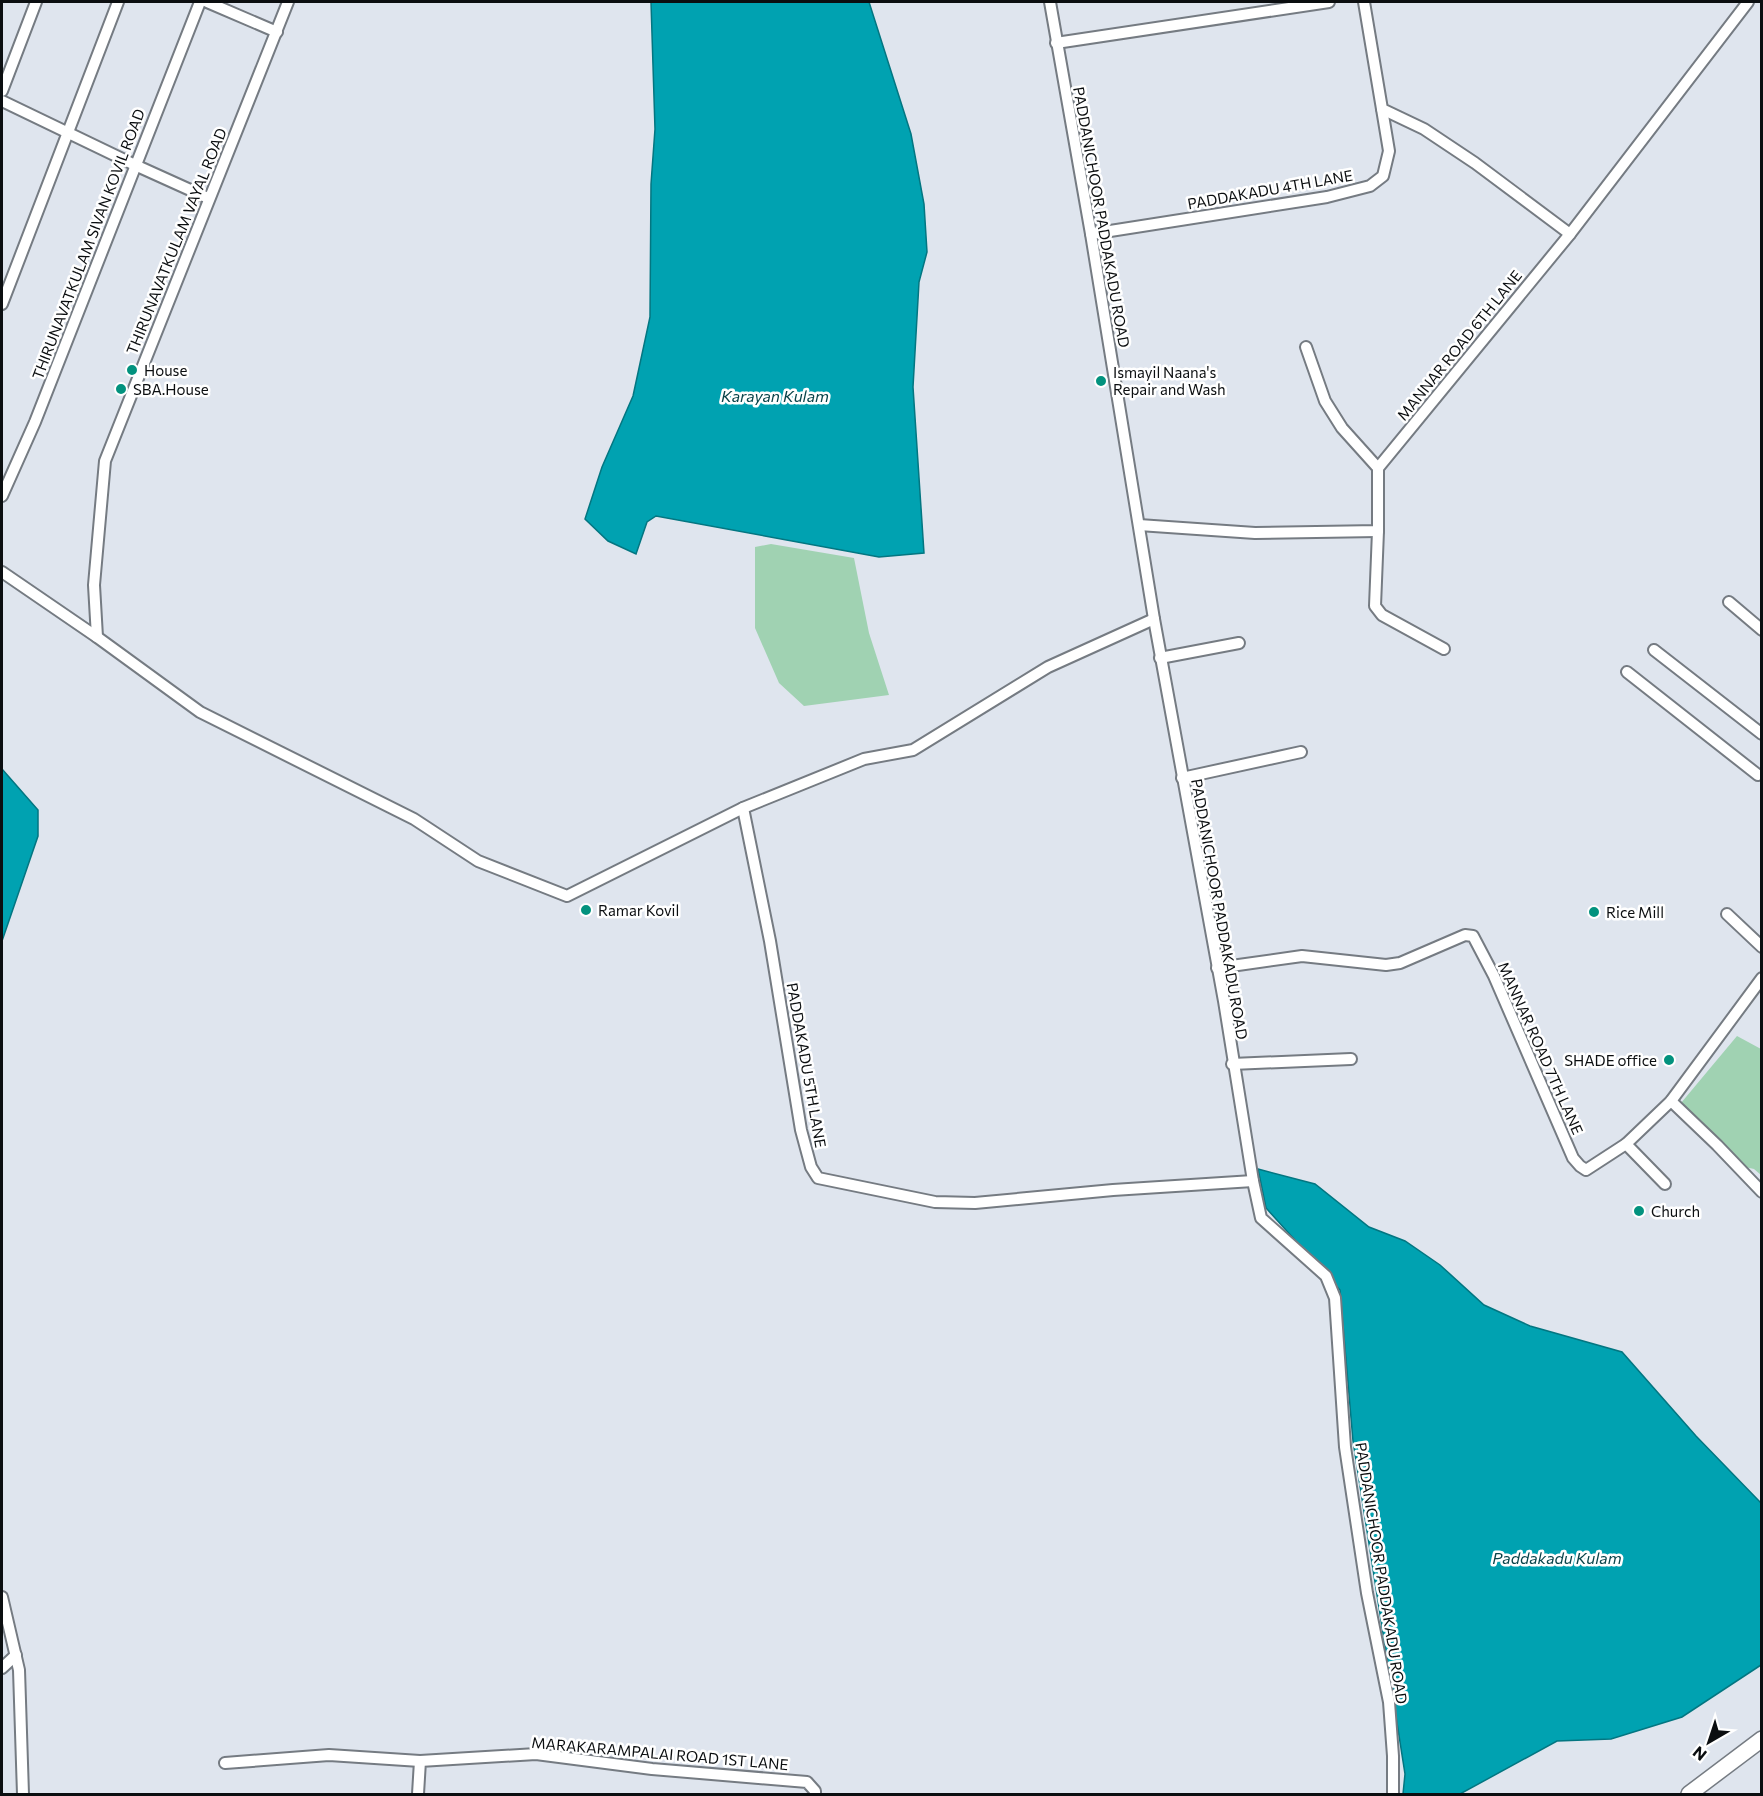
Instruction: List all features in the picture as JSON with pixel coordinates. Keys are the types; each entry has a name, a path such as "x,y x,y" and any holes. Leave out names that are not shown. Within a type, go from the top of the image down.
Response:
{"street":[{"path":"2,91 36,2"},
{"path":"2,304 118,2"},
{"name":"THIRUNAVATKULAM SIVAN KOVIL ROAD","path":"2,496 35,422 200,2"},
{"path":"207,2 276,32"},
{"name":"THIRUNAVATKULAM VAYAL ROAD","path":"98,637 94,585 105,462 208,198 288,2"},
{"name":"PADDANICHOOR PADDAKADU ROAD","path":"1050,2 1091,234 1160,657 1261,1218 1326,1276 1335,1298 1345,1448 1367,1593 1389,1702 1393,1794"},
{"path":"1056,43 1329,2"},
{"name":"PADDAKADU 4TH LANE","path":"1091,234 1327,197 1370,186 1383,176 1389,151 1364,2"},
{"name":"MANNAR ROAD 6TH LANE","path":"1378,468 1570,234 1748,2"},
{"path":"2,101 208,198"},
{"path":"1383,109 1424,129 1475,163 1570,234"},
{"path":"1306,347 1325,400 1342,428 1378,468 1375,606 1382,615 1444,649"},
{"path":"1139,525 1255,533 1378,531"},
{"path":"2,572 98,637 200,712 414,819 478,861 567,896 743,808 864,759 913,750 1048,667 1154,619"},
{"path":"1729,602 1761,630"},
{"path":"1160,657 1239,643"},
{"path":"1654,650 1761,734"},
{"path":"1627,672 1760,775"},
{"path":"1182,778 1301,752"},
{"name":"PADDAKADU 5TH LANE","path":"743,808 770,941 801,1130 811,1167 818,1178 935,1202 975,1203 1113,1190 1253,1181"},
{"path":"1728,914 1761,947"},
{"name":"MANNAR ROAD 7TH LANE","path":"1217,968 1302,956 1393,964 1412,960 1465,935 1473,936 1494,976 1574,1158 1586,1170 1626,1144 1671,1101 1761,978"},
{"path":"1232,1064 1351,1059"},
{"path":"1671,1101 1761,1192"},
{"path":"1626,1144 1665,1184"},
{"path":"2,1597 19,1670 23,1794"},
{"path":"2,1668 16,1655"},
{"path":"1689,1794 1761,1739"},
{"name":"MARAKARAMPALAI ROAD 1ST LANE","path":"420,1761 536,1754 652,1769 807,1782 815,1794"},
{"path":"225,1763 329,1755 420,1761 418,1794"}],"green space":[{"path":"771,544 854,558 869,633 889,695 804,706 779,683 755,628 755,547"},
{"path":"1737,1036 1761,1049 1761,1175 1754,1169 1745,1167 1699,1125 1681,1103"}],"water":[{"name":"Karayan Kulam","path":"651,2 869,2 911,134 924,204 927,252 919,282 913,387 924,553 879,557 656,516 647,522 636,554 608,541 585,519 602,467 633,396 650,317 651,184 655,129"},
{"path":"2,769 38,810 38,836 2,941"},
{"name":"Paddakadu Kulam","path":"1258,1169 1315,1184 1369,1227 1405,1241 1440,1265 1484,1305 1530,1326 1622,1352 1696,1436 1761,1503 1761,1665 1682,1717 1611,1739 1557,1741 1460,1794 1403,1794 1405,1774 1353,1441 1340,1290 1266,1208"}],"place":[{"name":"House","path":"132,370"},
{"name":"Ismayil Naana's Repair and Wash","path":"1101,381"},
{"name":"SBA.House","path":"121,389"},
{"name":"Ramar Kovil","path":"586,910"},
{"name":"Rice Mill","path":"1594,912"},
{"name":"SHADE office","path":"1669,1060"},
{"name":"Church","path":"1639,1211"}]}
